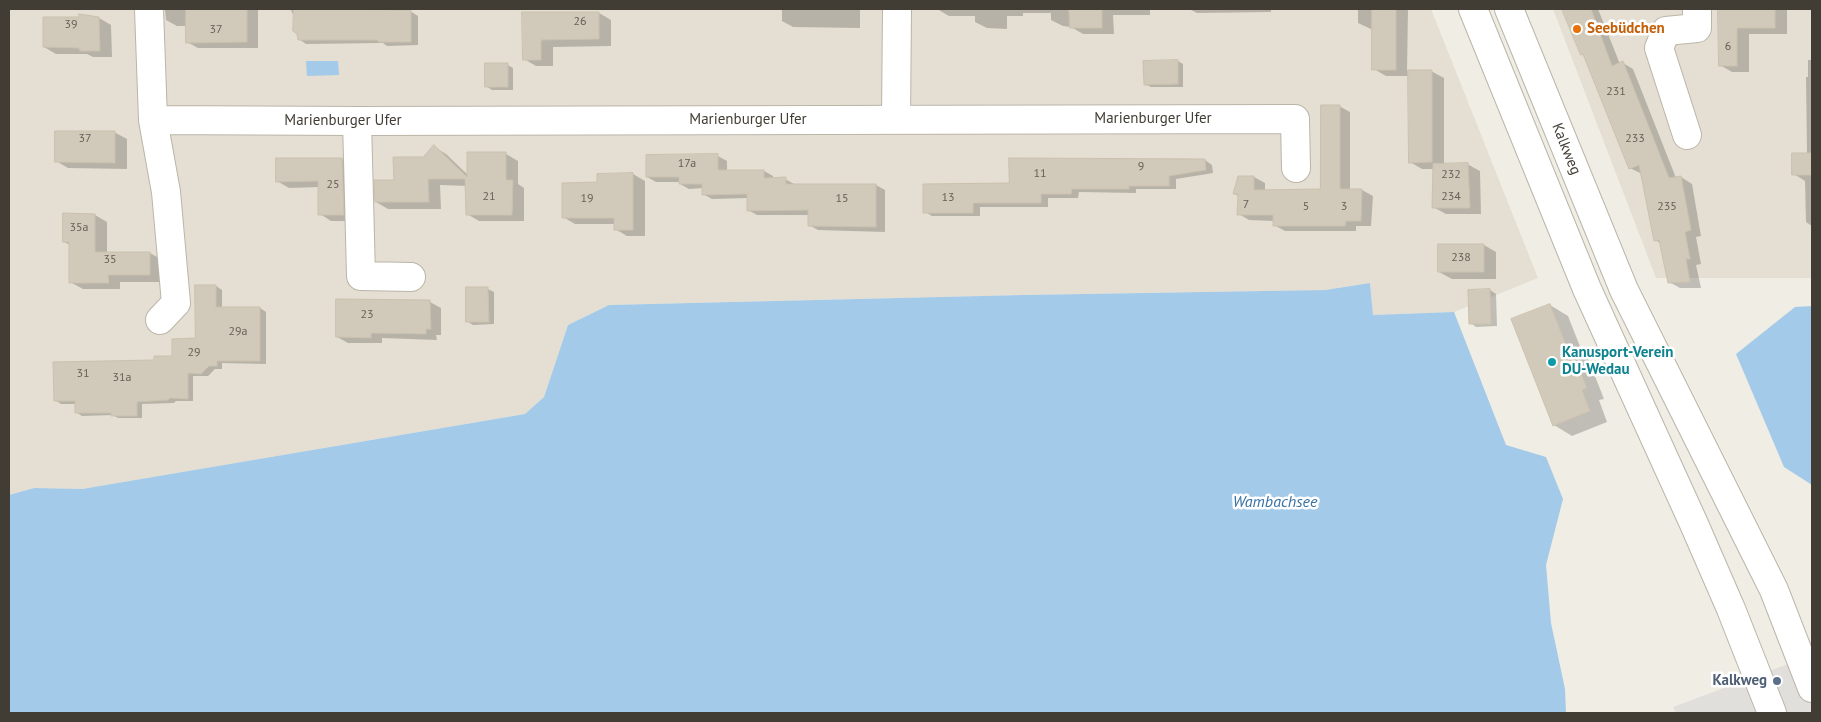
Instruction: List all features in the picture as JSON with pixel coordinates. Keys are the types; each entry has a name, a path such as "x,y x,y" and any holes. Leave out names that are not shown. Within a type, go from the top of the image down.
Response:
{"street":[{"path":"149,9 153,120 166,192 176,302 160,320"},
{"path":"896,120 897,9"},
{"path":"1473,9 1587,289 1698,532 1772,713"},
{"name":"Kalkweg","path":"1509,9 1624,290 1774,590 1812,688"},
{"path":"1687,135 1659,48 1666,32 1697,28 1697,9"},
{"name":"Marienburger Ufer","path":"153,120 1295,120 1296,168"},
{"path":"358,121 361,276 411,277"},
{"path":"1587,289 1624,290"}],"shaded area":[{"path":"9,9 1431,9 1538,278 1454,312 1373,315 1370,283 1325,290 609,305 568,325 544,397 525,414 82,489 34,488 9,495"},
{"path":"1553,9 1812,9 1812,278 1656,278"},
{"name":"Kalkweg","path":"1812,655 1812,713 1676,713 1673,707"}],"water":[{"path":"306,61 338,61 339,75 307,76"},
{"name":"Wambachsee","path":"1370,283 1373,315 1454,312 1506,445 1546,457 1563,499 1546,565 1551,623 1565,689 1566,713 9,713 9,495 34,488 82,489 525,414 544,397 568,325 609,305 1325,290"},
{"path":"1812,306 1812,485 1784,467 1736,354 1795,307"}],"building":[{"path":"186,9 247,9 247,42 186,43"},
{"path":"294,9 411,10 411,42 298,40 297,34 293,31"},
{"path":"1069,9 1102,9 1102,28 1070,28"},
{"path":"1372,9 1396,9 1396,70 1372,70"},
{"path":"1562,9 1591,9 1612,66 1623,61 1669,178 1681,176 1691,230 1685,232 1690,259 1686,259 1690,282 1668,283 1659,240 1654,241 1639,165 1629,169 1583,54 1581,55"},
{"path":"1718,9 1775,9 1775,28 1737,28 1737,66 1719,66"},
{"path":"522,12 599,12 599,39 541,40 541,60 523,60"},
{"path":"79,14 99,17 100,51 80,51 79,48 43,47 43,17 79,17"},
{"path":"1178,60 1178,84 1144,85 1143,61"},
{"path":"485,63 508,63 508,87 485,87"},
{"path":"1408,70 1432,70 1432,162 1409,163"},
{"path":"1321,105 1340,105 1340,189 1362,189 1361,221 1346,221 1345,226 1273,226 1273,215 1237,215 1238,194 1233,194 1238,176 1254,176 1254,190 1320,189"},
{"path":"55,131 115,131 115,163 55,162"},
{"path":"434,145 467,177 467,152 506,152 506,180 513,180 512,215 466,215 465,179 428,179 429,202 375,202 374,180 394,180 393,157 423,157"},
{"path":"1792,153 1812,153 1812,175 1792,175"},
{"path":"718,154 718,170 764,170 764,178 786,177 786,184 876,184 876,227 808,226 808,210 747,211 747,194 702,195 702,184 679,184 679,177 646,177 646,155"},
{"path":"276,158 342,158 344,215 318,215 318,181 276,182"},
{"path":"1009,158 1205,159 1206,170 1169,176 1169,186 1129,186 1129,189 1072,189 1071,194 1041,194 1041,203 973,203 973,213 923,213 923,184 1009,183"},
{"path":"1468,163 1470,208 1432,208 1433,164"},
{"path":"633,173 633,230 614,230 614,218 562,218 562,183 597,182 597,174"},
{"path":"63,213 95,214 95,252 150,252 150,275 108,275 109,283 69,283 69,242 63,242"},
{"path":"1438,244 1484,244 1484,272 1438,272"},
{"path":"195,285 216,285 216,307 260,307 260,361 217,361 217,366 209,366 201,374 188,373 188,399 170,398 168,400 137,402 137,416 111,416 111,413 75,413 75,401 54,401 53,362 154,360 154,356 172,356 172,339 195,338"},
{"path":"466,287 488,287 489,322 466,322"},
{"path":"1490,289 1491,324 1469,324 1468,290"},
{"path":"336,299 430,300 431,329 426,329 426,334 371,333 371,338 336,337"},
{"name":"Kanusport-Verein DU-Wedau","path":"1550,304 1566,345 1569,344 1587,388 1582,390 1590,411 1553,426 1511,319"}],"place":[{"name":"Seebüdchen","path":"1577,29"},
{"name":"Kanusport-Verein DU-Wedau","path":"1552,362"},
{"name":"Kalkweg","path":"1777,681"}]}
